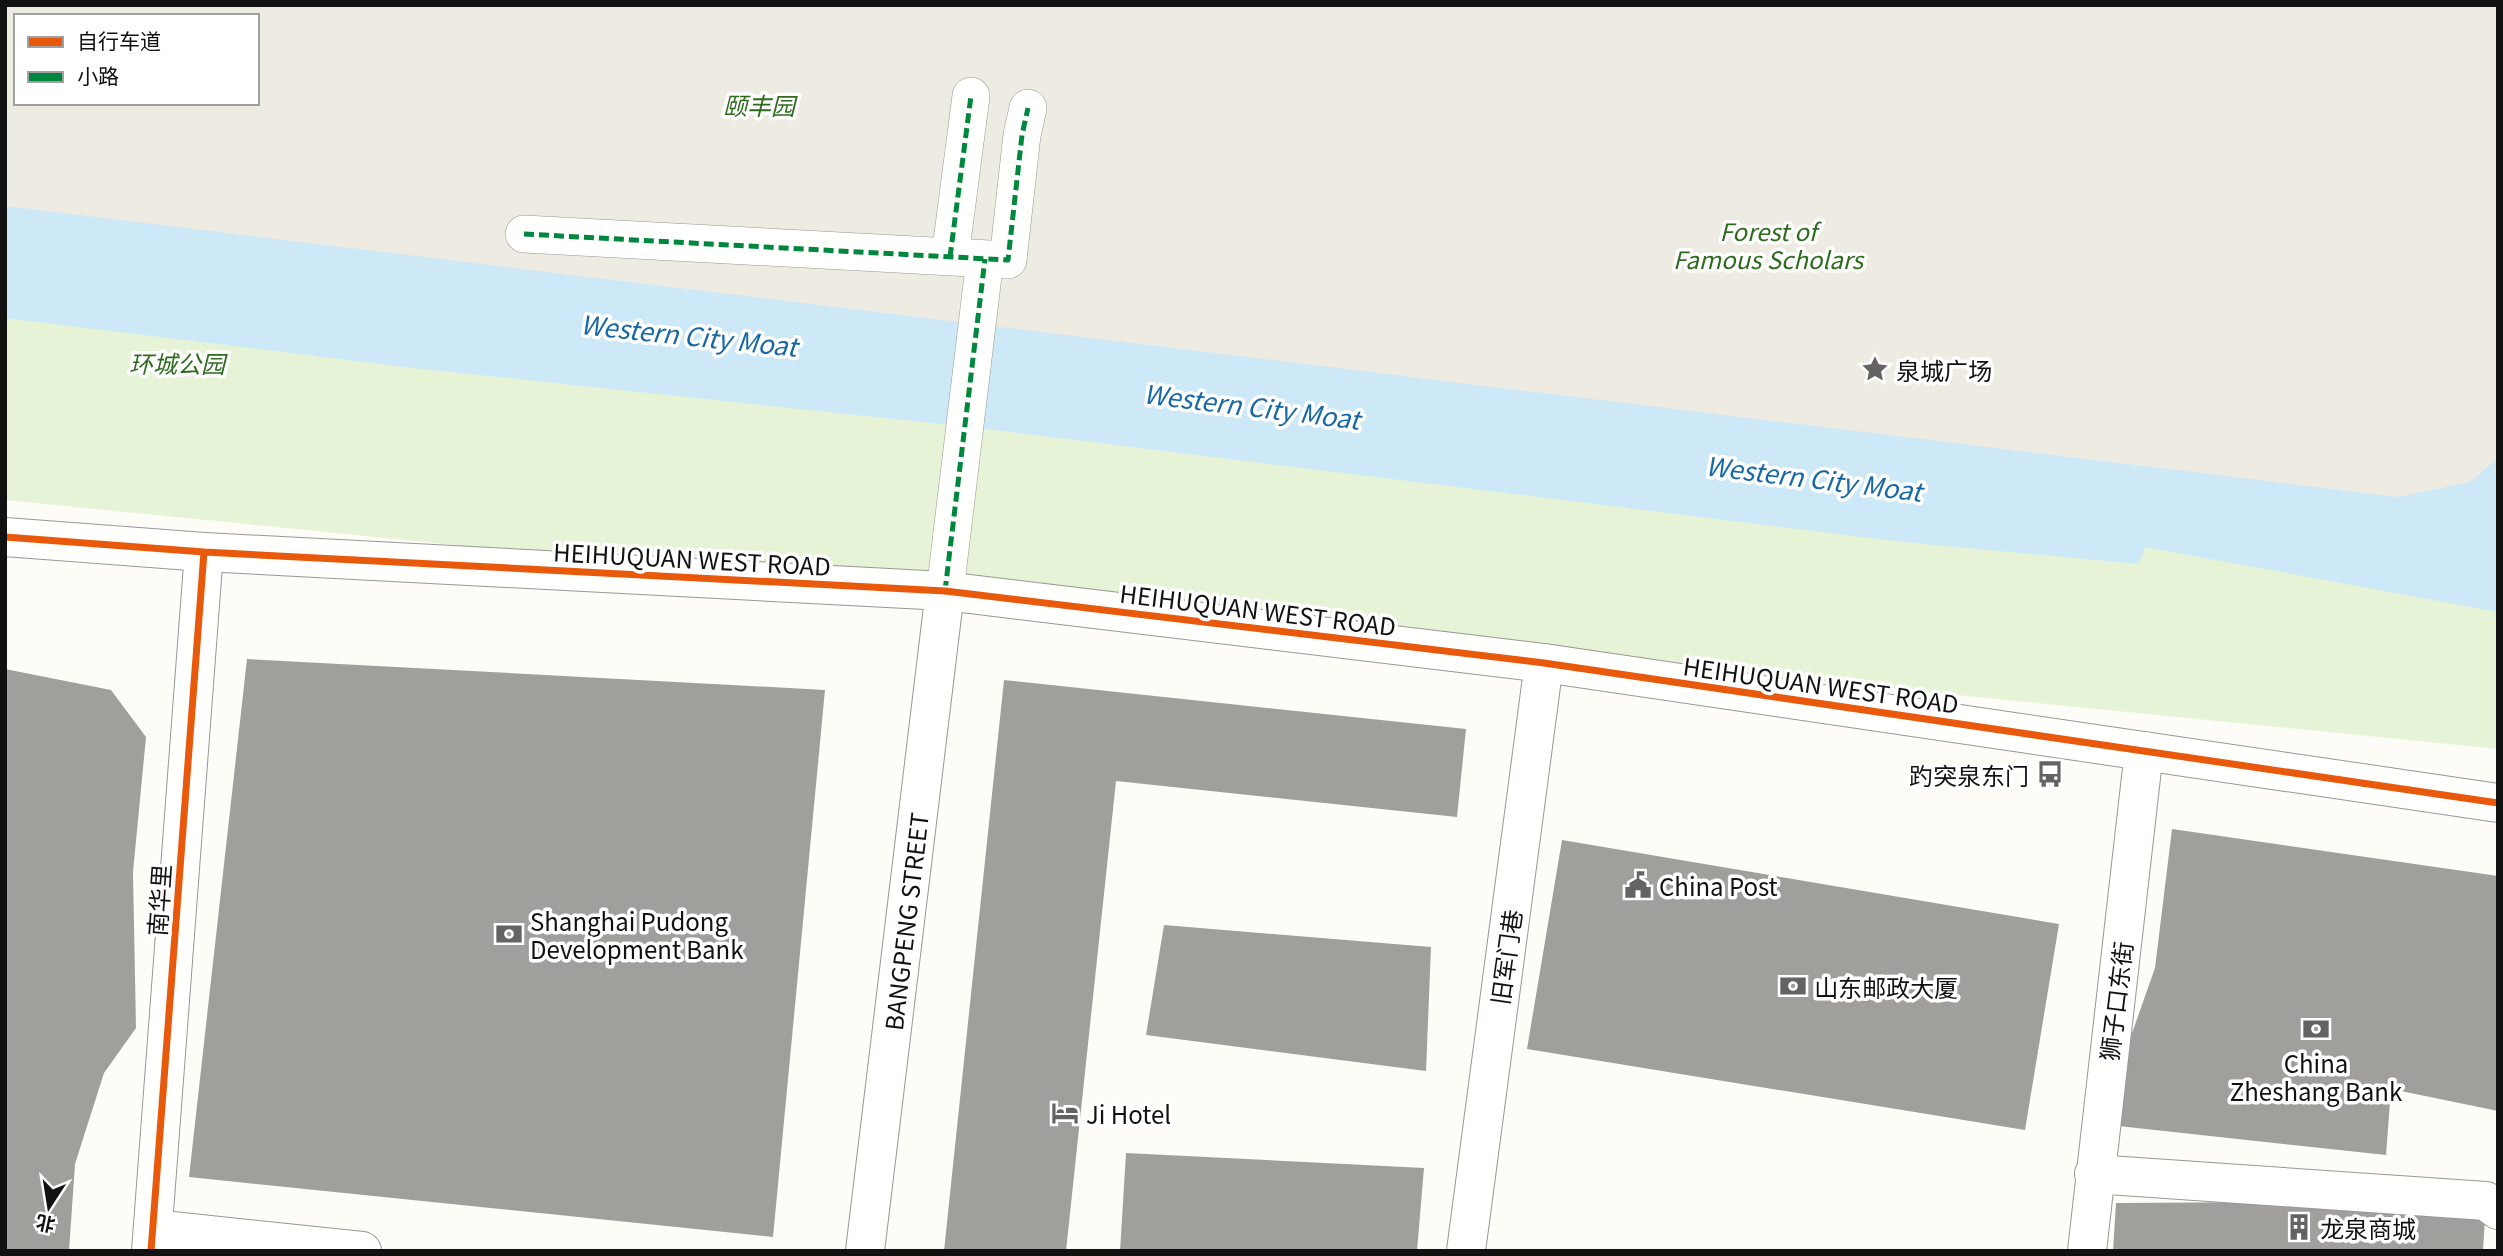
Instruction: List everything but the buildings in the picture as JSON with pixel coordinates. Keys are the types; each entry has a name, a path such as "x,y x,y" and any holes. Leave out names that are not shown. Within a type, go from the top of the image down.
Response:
{"street":[{"path":"946,591 954,515 967,258 971,96"},
{"path":"524,234 1008,260 1022,135 1028,108"},
{"name":"HEIHUQUAN WEST ROAD","path":"5,537 204,552 946,591 1544,663 2498,803"},
{"name":"南华里","path":"152,1240 204,552"},
{"name":"BANGPENG STREET","path":"865,1251 946,591"},
{"name":"旧军门巷","path":"1466,1251 1544,663"},
{"name":"狮子口东街","path":"2087,1251 2144,751"},
{"path":"2094,1174 2486,1201 2498,1210"},
{"path":"152,1240 362,1251"}],"green space":[{"name":"环城公园","path":"5,186 2498,479 2498,749 5,500"}],"shaded area":[{"name":"泉城广场","path":"5,5 2498,5 2498,524 5,213"}],"water":[{"name":"Western City Moat","path":"5,206 2398,497 2470,482 2498,458 2498,612 2145,547 2139,564 1903,542 969,427 404,367 5,318"}],"marked path":[{"path":"950,257 971,96"},
{"path":"524,234 1008,260 1022,135 1028,108"},
{"path":"945,591 985,259"}],"cycle path":[{"path":"5,537 204,552 945,591 1544,663 2498,803"},
{"path":"151,1251 204,552"}],"place":[{"name":"泉城广场","path":"1875,369"},
{"name":"趵突泉东门","path":"2050,774"},
{"name":"China Post","path":"1638,885"},
{"name":"Shanghai Pudong Development Bank","path":"509,934"},
{"name":"山东邮政大厦","path":"1793,986"},
{"name":"China Zheshang Bank","path":"2316,1029"},
{"name":"Ji Hotel","path":"1065,1113"},
{"name":"龙泉商城","path":"2299,1227"}],"park label":[{"name":"颐丰园","path":"759,104"},
{"name":"Forest of Famous Scholars","path":"1768,244"}]}
